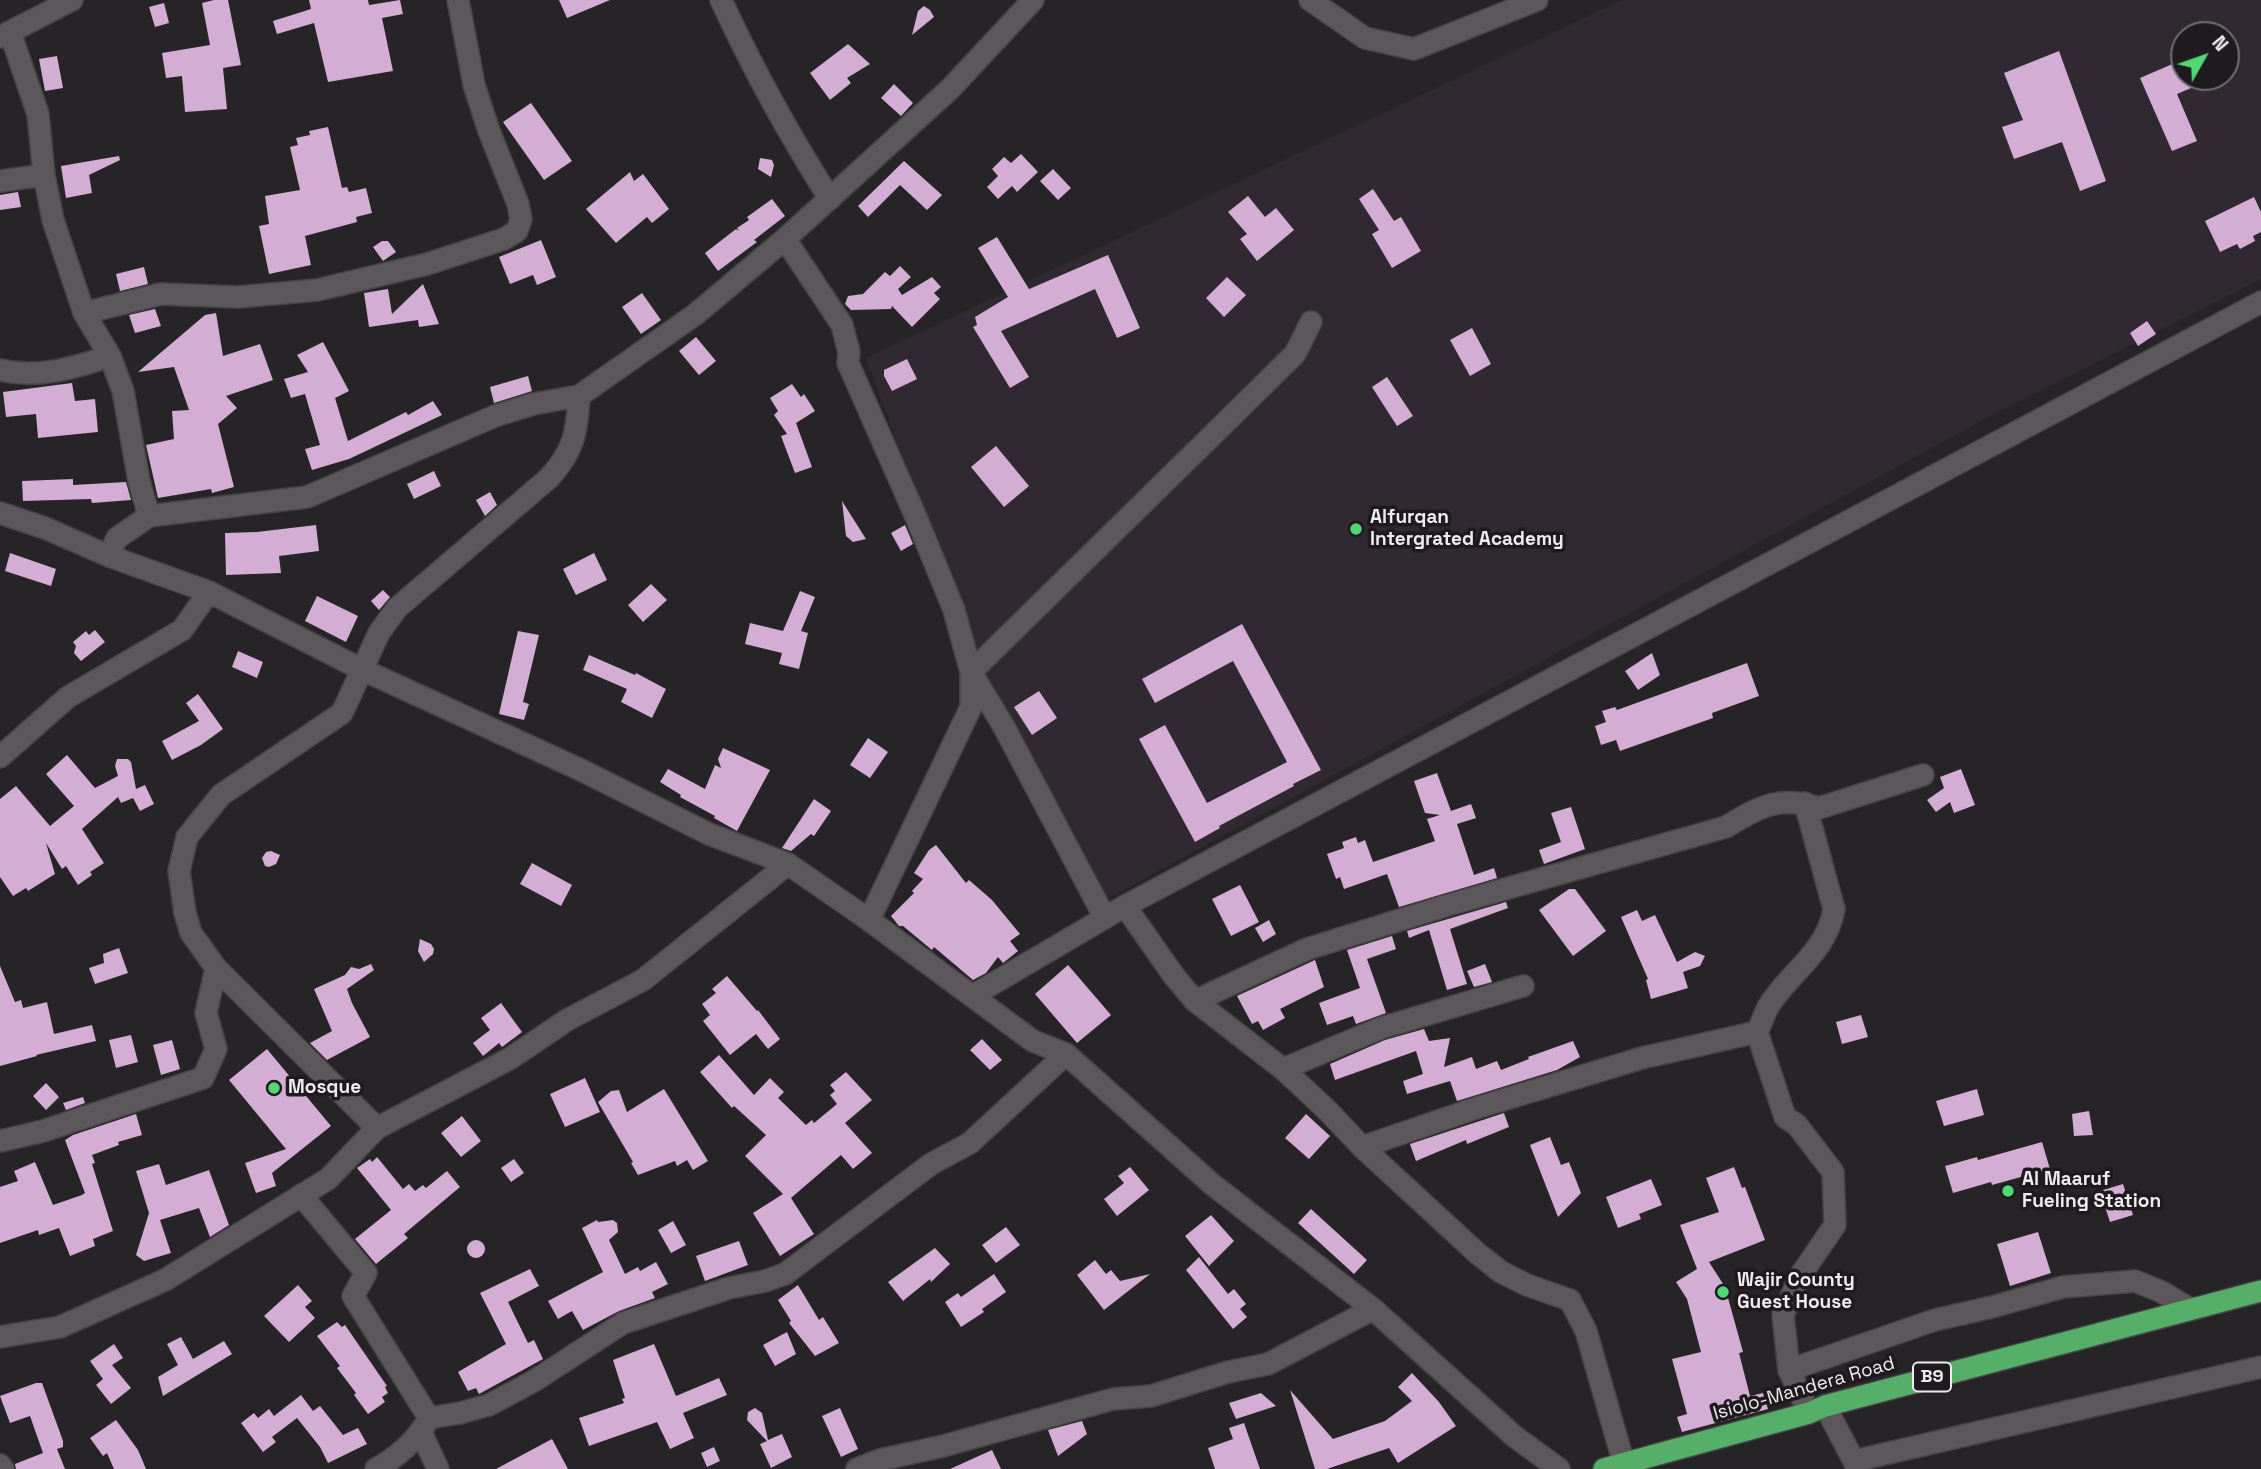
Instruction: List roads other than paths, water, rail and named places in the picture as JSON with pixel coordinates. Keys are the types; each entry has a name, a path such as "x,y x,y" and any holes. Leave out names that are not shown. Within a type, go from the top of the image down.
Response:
{"highway":[{"name":"Isiolo-Mandera Road","path":"1614,1466 2261,1291"}],"street":[{"path":"72,0 5,34 38,114 44,175 53,220 84,313 110,356 123,391 139,481 149,516"},
{"path":"84,313 161,294 238,297 317,290 427,264 504,239 517,231 521,219 518,204 474,85 458,0"},
{"path":"721,0 782,119 830,199"},
{"path":"109,556 117,538 149,516 307,497 495,416 533,404 579,396 696,313 785,239 950,89 1033,0"},
{"path":"1310,0 1365,38 1414,49 1537,0"},
{"path":"0,181 44,175"},
{"path":"785,239 842,325 849,352 848,363 954,610 971,673 971,707 869,920"},
{"path":"972,996 1125,906 2261,302"},
{"path":"971,673 1295,354 1311,322"},
{"path":"0,370 32,374 55,372 110,356"},
{"path":"377,1128 216,968 191,933 179,871 187,837 221,795 342,713 379,632 397,608 561,465 578,430 579,396"},
{"path":"0,513 209,592 361,669 581,770 709,834 788,864 1033,1041 1066,1054 1213,1185 1373,1309 1514,1436 1559,1469"},
{"path":"0,757 68,697 182,630 209,592"},
{"path":"971,673 1004,727 1105,918"},
{"path":"1195,1001 1307,949 1448,905 1726,827 1763,806 1780,802 1805,803 1819,808 1923,775"},
{"path":"1805,803 1834,909 1832,923 1824,941 1768,1007 1757,1032 1785,1117 1797,1125 1833,1172 1835,1225 1800,1276 1783,1315 1789,1370 1856,1465 2261,1367"},
{"path":"0,1337 60,1327 165,1280 328,1179 377,1128 511,1058 567,1020 643,979 788,864"},
{"path":"1125,906 1195,1001 1283,1069 1362,1147 1501,1272 1527,1285 1570,1300 1586,1331 1614,1466"},
{"path":"0,1141 43,1131 203,1078 216,1049 206,1013 216,968"},
{"path":"1283,1069 1381,1028 1523,986"},
{"path":"1362,1147 1476,1108 1642,1058 1757,1032"},
{"path":"376,1469 387,1463 425,1425 489,1405 534,1381 623,1323 729,1288 785,1274 931,1164 970,1143 1066,1054"},
{"path":"301,1195 366,1273 354,1296 425,1425 438,1469"},
{"path":"1789,1370 1935,1320 2063,1287 2134,1281 2162,1292 2190,1309"},
{"path":"857,1469 880,1460 943,1446 1112,1399 1151,1396 1228,1372 1268,1364 1373,1309"}],"place":[{"name":"Alfurqan Intergrated Academy","path":"1356,529"},
{"name":"Mosque","path":"274,1088"},
{"name":"Al Maaruf Fueling Station","path":"2008,1191"},
{"name":"Wajir County Guest House","path":"1723,1292"}]}
